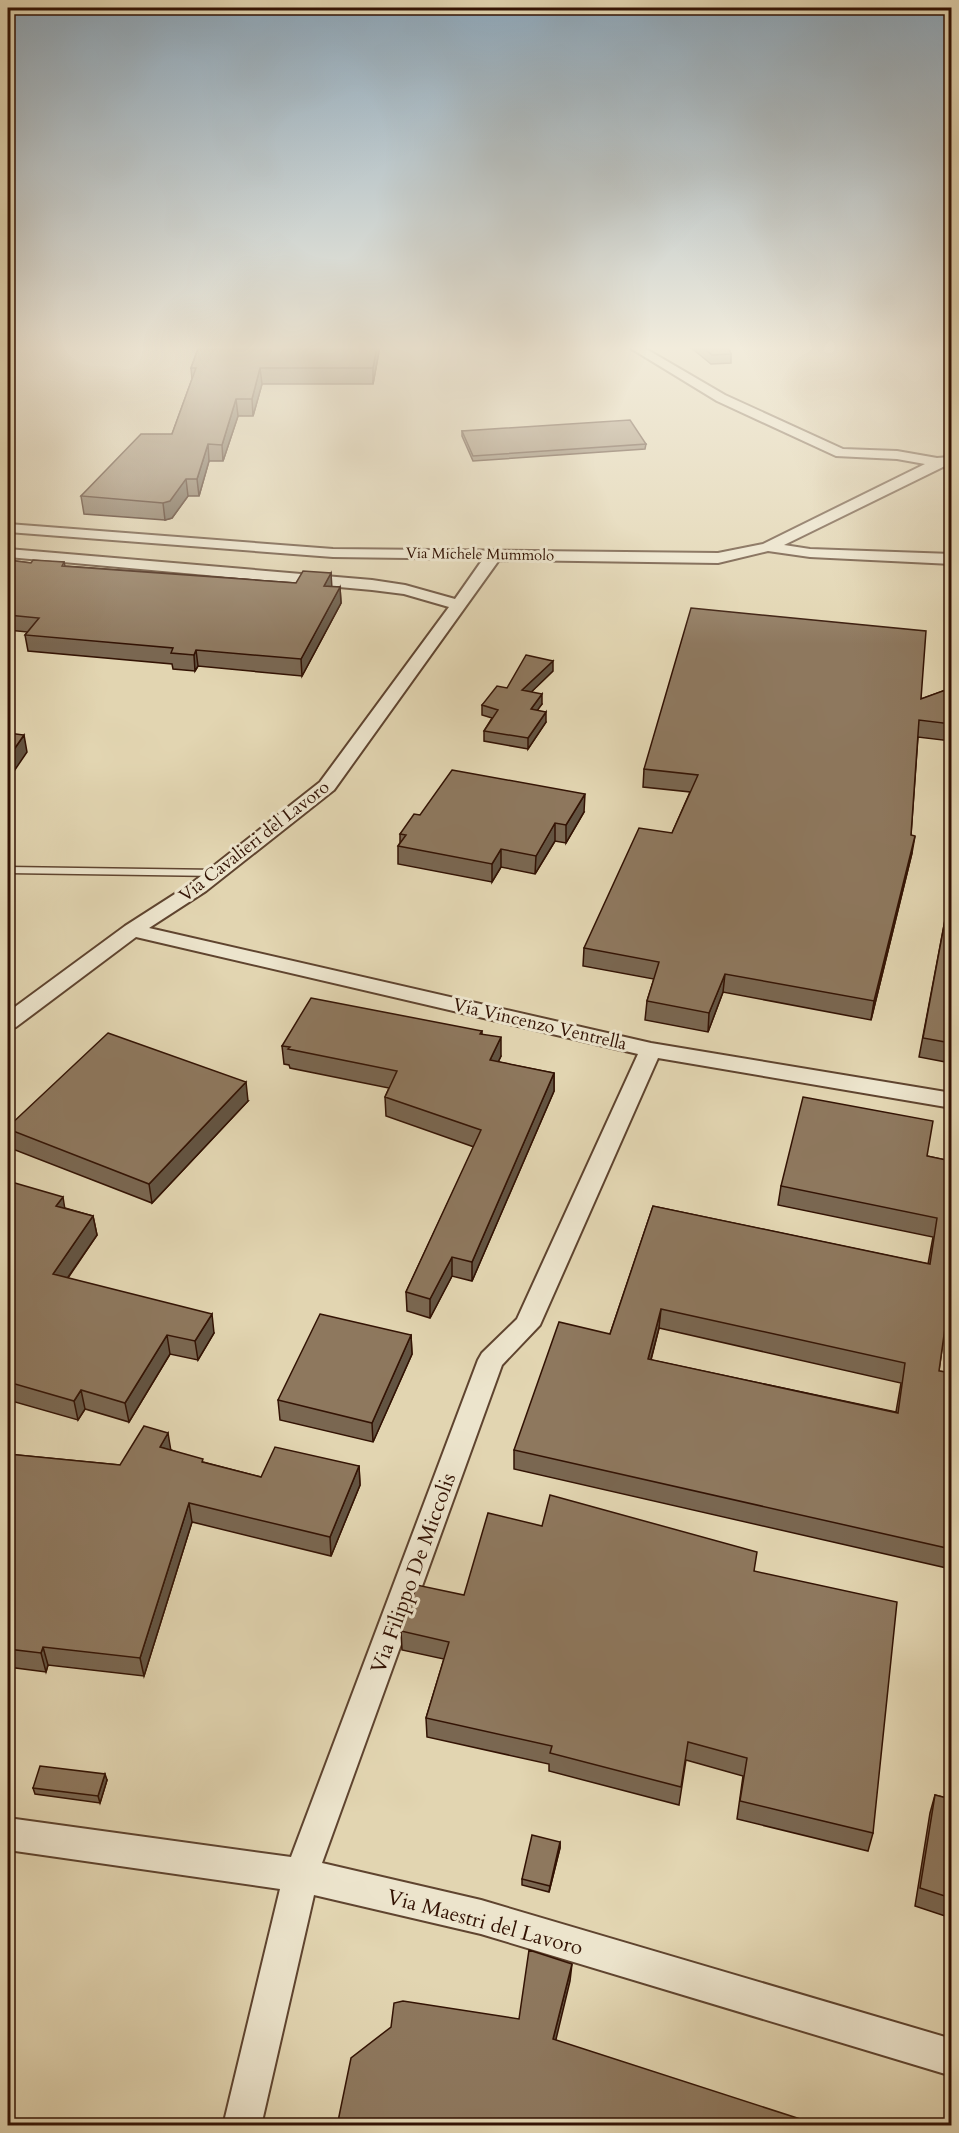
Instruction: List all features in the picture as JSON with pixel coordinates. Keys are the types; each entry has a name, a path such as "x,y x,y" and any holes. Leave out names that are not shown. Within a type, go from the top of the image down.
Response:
{"street":[{"path":"826,446 842,453 946,460"},
{"path":"768,547 946,460"},
{"name":"Via Michele Mummolo","path":"8,528 333,553 718,558 768,547 810,553 951,559"},
{"path":"8,553 372,585 405,590 459,605"},
{"name":"Via Cavalieri del Lavoro","path":"8,1022 132,930 218,873 327,786 495,554"},
{"name":"Via Vincenzo Ventrella","path":"132,930 651,1050 951,1101"},
{"name":"Via Filippo De Miccolis","path":"242,2126 302,1875 491,1360 528,1325 651,1050"},
{"name":"Via Maestri del Lavoro","path":"8,1834 302,1875 481,1917 951,2058"}],"lane":[{"path":"8,870 218,873"}],"building":[{"path":"130,446 208,446 197,479 186,479 170,501 163,503 81,496"},
{"path":"468,446 624,446 473,456"},
{"path":"8,560 31,563 33,560 64,562 62,566 296,583 303,571 331,573 324,586 340,587 301,659 196,650 194,655 171,653 173,648 25,635 39,618 8,615"},
{"path":"691,608 926,631 921,699 951,688 951,724 919,720 911,835 915,836 874,1001 725,974 709,1013 647,1001 659,962 584,948 639,828 672,833 698,775 644,769"},
{"path":"526,655 553,661 522,690 542,694 531,709 546,712 528,738 484,731 498,710 482,705 497,686 507,688"},
{"path":"8,733 24,735 8,758"},
{"path":"452,770 585,794 566,825 555,823 536,856 501,849 492,864 398,846 406,835 400,834 414,814 420,815"},
{"path":"948,904 951,905 951,1043 923,1038"},
{"path":"311,998 482,1031 480,1034 501,1037 490,1060 554,1073 472,1262 452,1257 430,1299 406,1292 481,1130 385,1097 397,1071 282,1046"},
{"path":"108,1033 246,1082 149,1184 8,1129"},
{"path":"803,1097 933,1121 927,1156 951,1161 951,1285 939,1371 951,1373 951,1549 514,1450 559,1322 610,1334 653,1206 930,1264 937,1218 781,1186","holes":["661,1309 905,1363 898,1413 648,1359"]},
{"path":"8,1181 63,1197 56,1206 93,1216 53,1274 212,1314 195,1341 167,1335 125,1403 81,1390 74,1401 8,1382"},
{"path":"320,1314 411,1335 372,1423 278,1400"},
{"path":"144,1426 168,1433 160,1447 203,1459 202,1462 261,1477 275,1447 359,1466 330,1537 189,1503 140,1658 43,1647 41,1653 8,1649 8,1454 120,1465"},
{"path":"550,1495 757,1552 754,1571 897,1602 873,1833 740,1801 747,1758 688,1742 681,1787 550,1753 552,1746 426,1718 449,1642 401,1631 417,1585 464,1595 488,1513 542,1526"},
{"path":"40,1766 105,1774 98,1796 33,1788"},
{"path":"935,1795 951,1799 951,1898 920,1888"},
{"path":"532,1835 560,1842 550,1886 522,1879"},
{"path":"529,1950 572,1964 553,2039 822,2126 337,2126 351,2058 391,2027 394,2003 403,2001 519,2019"}]}
